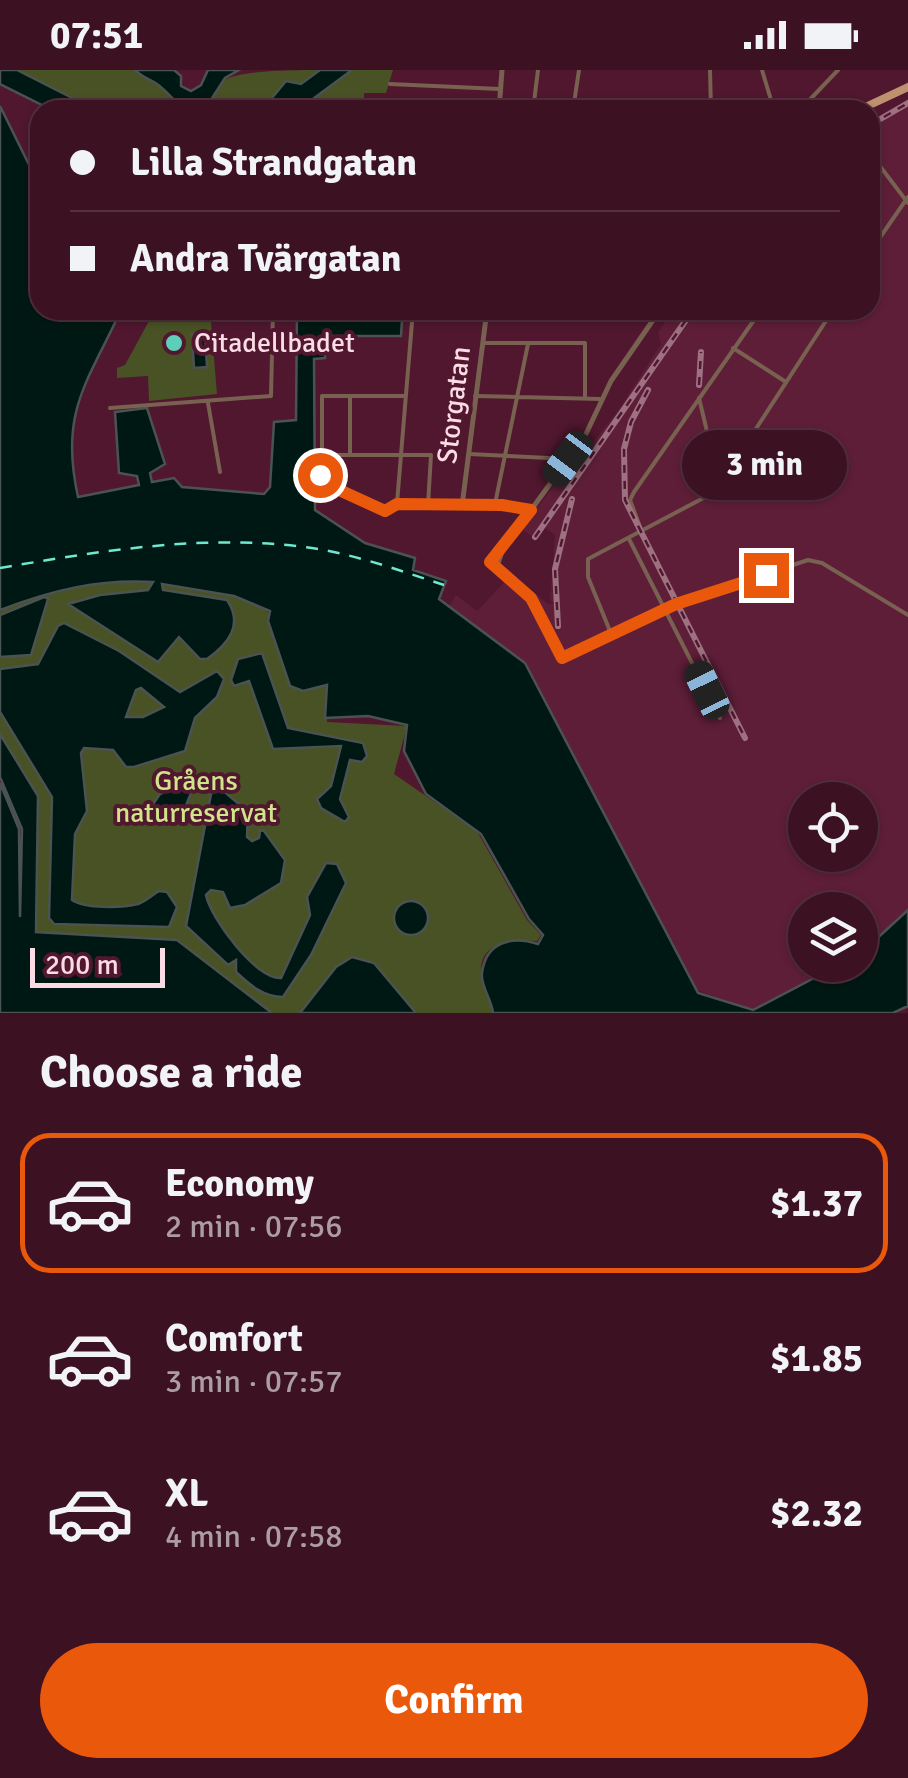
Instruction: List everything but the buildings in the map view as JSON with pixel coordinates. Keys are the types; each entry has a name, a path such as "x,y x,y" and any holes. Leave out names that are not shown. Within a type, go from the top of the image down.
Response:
{"main road":[{"path":"880,101 908,88"}],"street":[{"path":"499,100 502,70"},
{"path":"534,100 538,70"},
{"path":"574,100 579,70"},
{"path":"710,70 710,100"},
{"path":"762,70 771,100"},
{"path":"810,100 838,70"},
{"path":"390,84 500,89"},
{"path":"880,166 907,200 880,238"},
{"path":"110,408 271,396 273,320"},
{"path":"397,504 412,320"},
{"name":"Storgatan","path":"462,506 486,320"},
{"path":"648,320 652,322 568,459 506,542 496,568 531,598 545,619 555,651 568,657 667,608 814,560 908,615"},
{"path":"642,532 630,500 754,320"},
{"path":"612,636 586,566 588,559 729,483 738,458 826,320"},
{"path":"482,343 585,342 585,397"},
{"path":"496,499 528,344"},
{"path":"733,348 786,382"},
{"path":"406,396 322,396 322,480 378,510 397,504 502,505 531,510"},
{"path":"350,396 350,455"},
{"path":"476,396 602,399"},
{"path":"699,398 710,444 729,483"},
{"path":"208,402 220,472"},
{"path":"468,454 568,459"},
{"path":"321,455 432,455 428,506"},
{"path":"629,539 720,718"}],"shaded area":[{"path":"0,70 17,70 76,100 32,100 0,84"},
{"path":"135,70 174,70 181,76 181,86 191,91 201,85 208,70 239,70 225,78 211,100 174,100"},
{"path":"320,70 352,70 312,100 270,100 286,81 301,84"},
{"path":"908,99 908,910 878,938 878,892 788,892 788,982 806,982 752,1010 694,989 525,663 449,606 456,595 477,611 512,574 548,604 556,603 550,601 555,535 545,528 537,540 522,529 580,449 593,443 620,408 661,344 658,333 666,320 880,320 880,116"},
{"path":"0,106 30,167 30,320 116,320 88,378 75,419 72,442 78,497 139,485 137,476 119,473 115,412 147,408 165,464 150,473 152,482 174,478 182,487 264,494 270,487 274,422 296,420 297,320 402,320 401,336 326,336 325,358 314,359 315,510 365,543 415,558 413,570 446,581 439,599 525,663 698,993 753,1010 807,982 878,982 878,938 908,910 908,1006 893,1013 493,1013 482,978 489,954 510,941 538,944 543,935 529,919 481,834 426,794 404,751 407,725 368,716 325,718 327,685 303,691 290,686 268,621 270,611 234,596 162,584 163,590 227,600 234,626 227,640 207,659 200,659 179,637 158,662 68,604 100,595 148,590 153,582 113,582 38,597 0,610"},
{"path":"205,333 207,367 194,368 192,334"},
{"path":"44,597 48,599 31,655 0,657 0,615"},
{"path":"64,623 119,651 180,692 217,671 224,679 217,697 195,718 185,751 134,767 126,767 113,750 84,748 81,753 87,811 75,834 72,900 94,906 123,906 138,904 159,891 167,892 177,907 169,927 54,924 49,918 52,797 0,712 0,669 38,664 58,626","holes":["141,688 164,707 143,717 126,717 136,690"]},
{"path":"262,653 288,728 363,743 367,756 362,762 350,760 340,799 349,817 345,822 321,808 317,799 331,786 341,746 273,749 249,681 234,686 231,680 238,659"},
{"path":"0,734 38,796 36,932 177,940 272,1013 0,1013 0,783 19,829 20,917 22,829 0,777"},
{"path":"190,781 193,788 185,808 168,813 153,804 160,794"},
{"path":"219,787 248,812 247,837 252,841 259,838 260,830 264,831 285,860 281,883 245,905 230,908 223,892 211,890 206,895 225,931 259,969 281,978 310,915 307,897 326,863 337,864 346,883 311,955 283,997 252,986 236,972 236,960 228,965 186,926 211,794"},
{"path":"411,901 423,906 428,918 423,930 411,935 399,930 394,918 399,906"},
{"path":"352,957 374,963 416,1013 300,1013 336,967"}],"green space":[{"path":"17,70 135,70 183,100 74,100"},
{"path":"320,70 300,85 286,81 270,100 211,100 224,80 232,77 269,71"},
{"path":"352,70 393,70 386,93 364,93 364,100 312,100"},
{"name":"Citadellbadet","path":"150,320 211,320 217,394 149,401 148,376 117,378 117,368 125,365"},
{"name":"Gråens naturreservat","path":"98,579 154,582 162,592 159,585 164,582 240,596 270,614 315,665 326,687 327,722 407,726 394,774 477,831 527,920 541,935 537,941 496,946 484,958 483,981 493,1013 416,1013 374,963 336,967 300,1013 271,1013 37,934 37,847 0,734 0,603"}],"ferry route":[{"path":"0,568 151,546 266,543 340,553 444,585"}],"railway":[{"path":"880,119 908,103"},
{"path":"535,537 686,320"},
{"path":"699,385 701,352"},
{"path":"648,390 631,422 624,449 625,500 745,738"},
{"path":"558,626 555,569 572,499"}],"place":[{"name":"Citadellbadet","path":"174,343"}],"route":[{"path":"320,475 326,484 378,510 385,511 397,504 502,505 531,510 490,562 531,598 545,619 554,650 562,658 676,604 766,575"}]}
